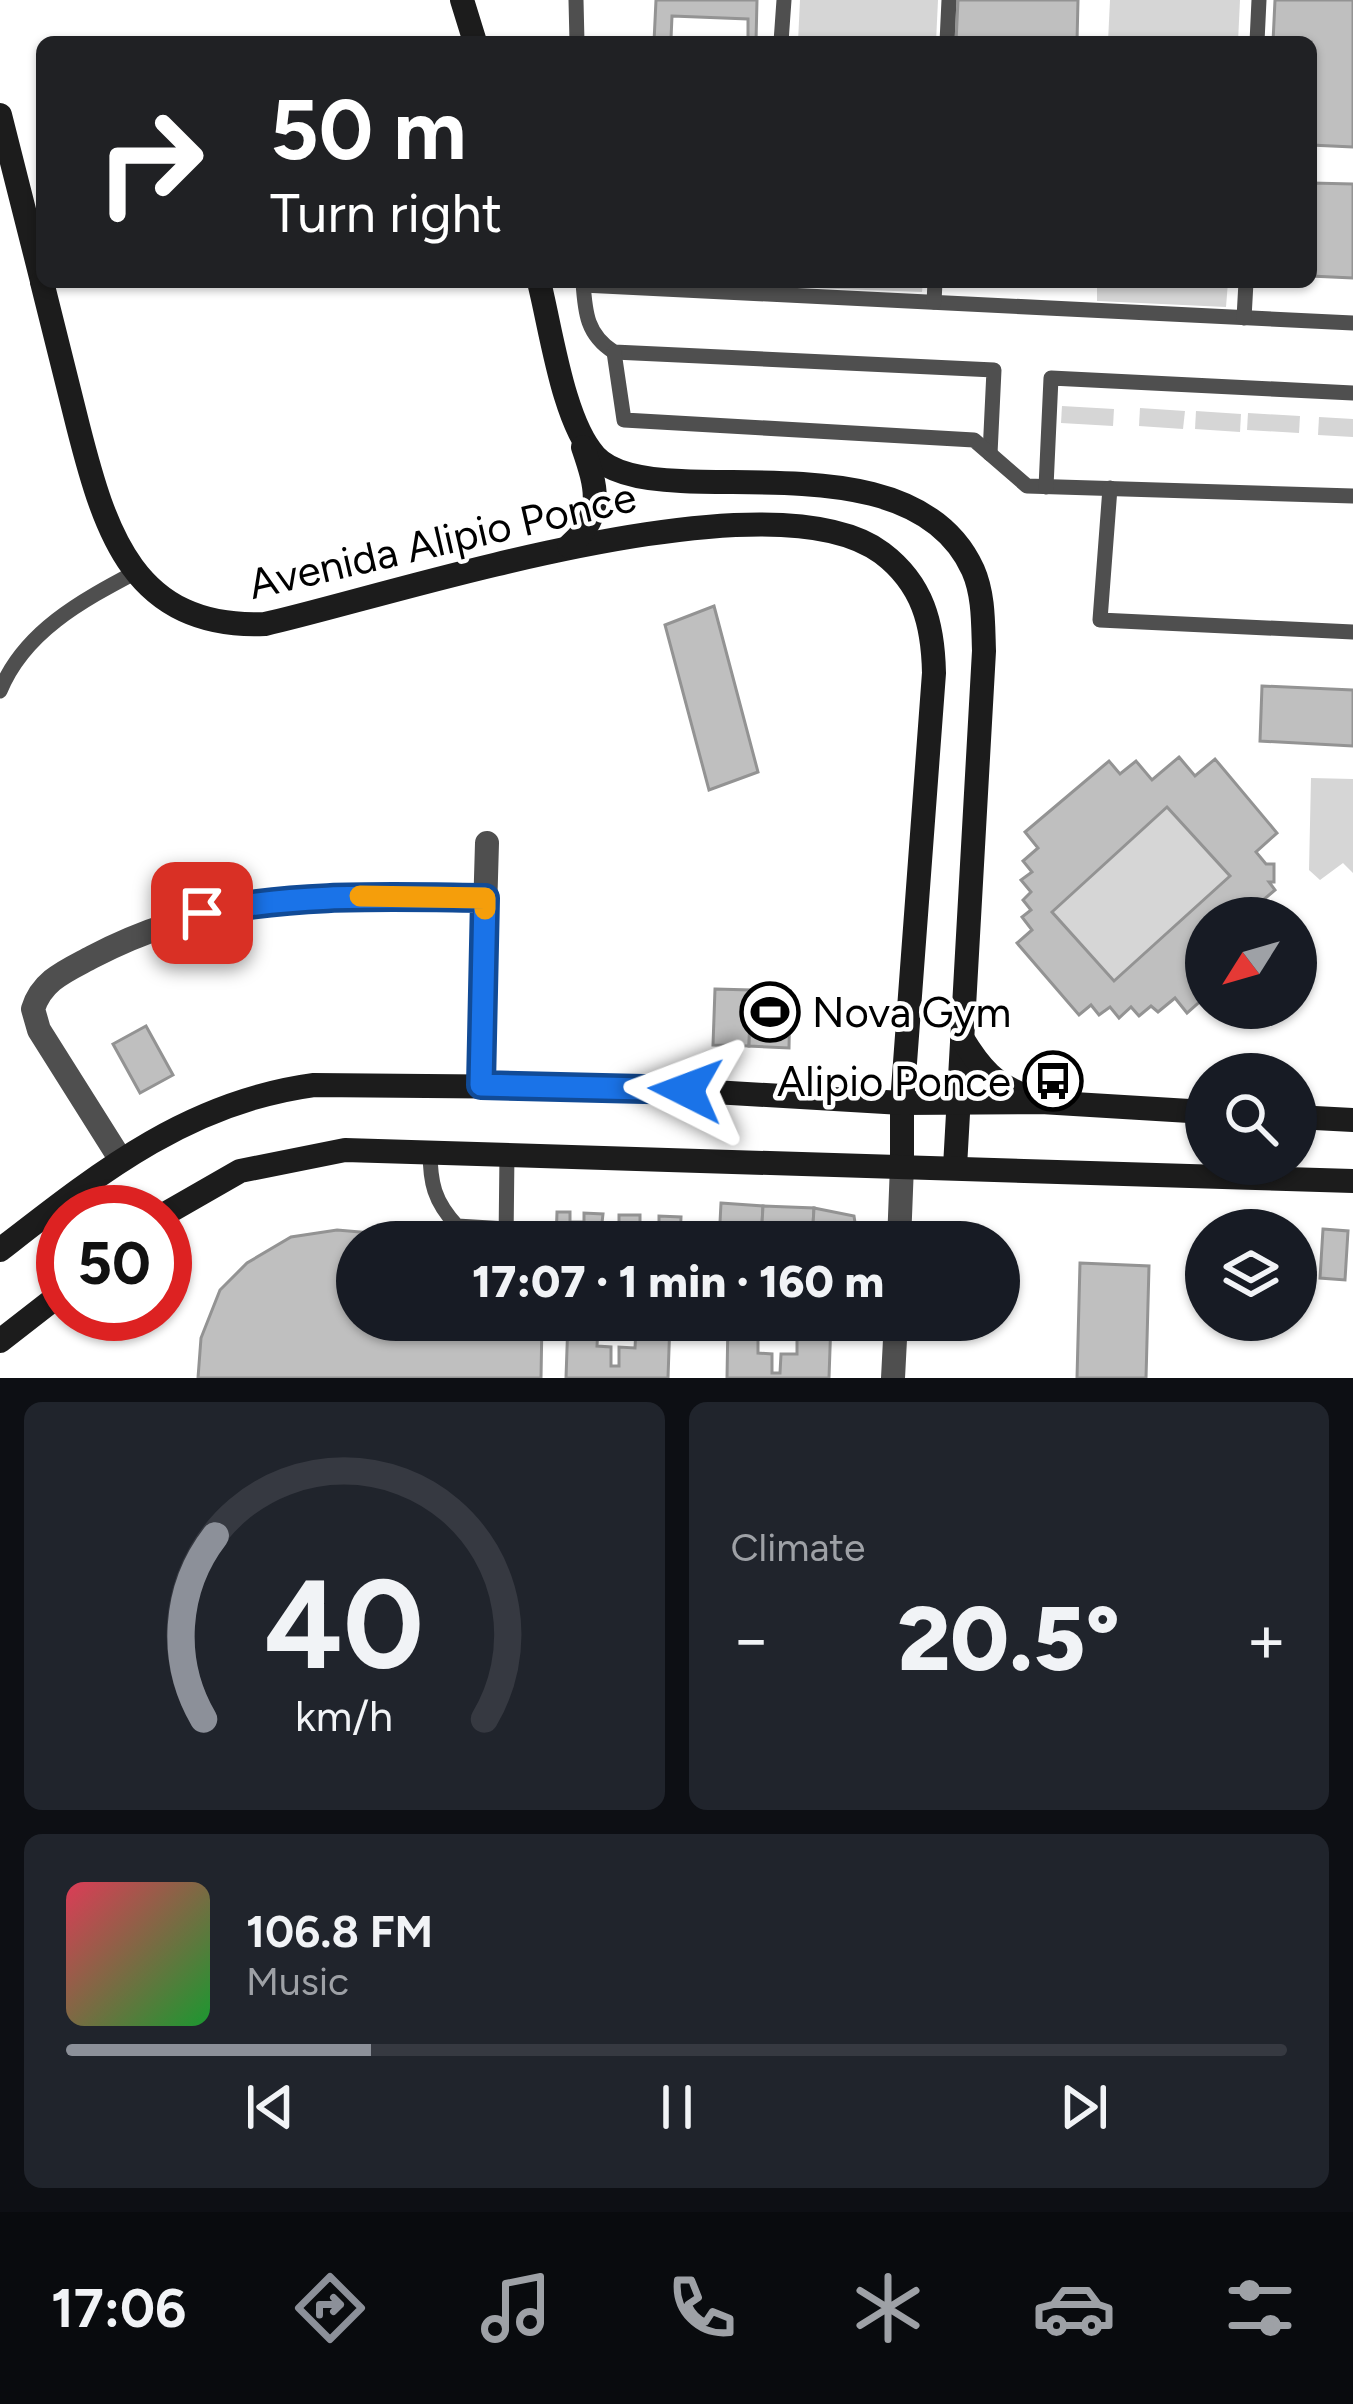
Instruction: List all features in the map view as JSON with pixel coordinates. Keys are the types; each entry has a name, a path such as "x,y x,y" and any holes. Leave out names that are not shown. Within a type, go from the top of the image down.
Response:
{"main road":[{"path":"462,0 473,36"},
{"name":"Avenida Alipio Ponce","path":"0,115 36,258"},
{"name":"Avenida Alipio Ponce","path":"44,288 99,506 119,551 169,603 197,616 232,626 265,625 569,546 646,531 816,529 880,551 921,599 933,626 934,673 902,1103 902,1165"},
{"name":"Avenida Alipio Ponce","path":"541,288 579,432 597,459 661,480 853,489 913,508 943,530 973,568 982,603 984,651 955,1167"},
{"path":"569,546 587,530 596,512 597,490 579,432"},
{"path":"962,1036 992,1078 1041,1102"},
{"path":"0,1250 119,1157 199,1114 272,1091 314,1085 646,1088 902,1103 1041,1102 1185,1111"},
{"path":"1317,1118 1353,1120"},
{"path":"192,1197 272,1161 345,1150 1353,1181"},
{"path":"0,1341 36,1313"}],"street":[{"path":"481,1085 487,843"},
{"path":"119,1157 39,1030 33,1009 44,985 160,925 272,898 485,898"},
{"name":"Avenida Alipio Ponce","path":"900,1221 902,1165"},
{"path":"893,1378 895,1341"}],"lane":[{"path":"576,0 577,36"},
{"path":"781,36 784,0"},
{"path":"947,36 949,0"},
{"path":"1257,36 1259,0"},
{"path":"583,288 588,325 596,340 614,352 994,370 990,454"},
{"path":"767,288 934,302 1353,323"},
{"path":"934,302 935,288"},
{"path":"1244,318 1246,288"},
{"path":"614,352 624,420 974,440 1027,486 1353,496"},
{"path":"1046,487 1052,378 1353,393"},
{"path":"1109,488 1100,620 1353,632"},
{"path":"0,691 11,665 47,625 136,572"},
{"path":"430,1150 430,1184 439,1206 453,1221"},
{"path":"507,1152 507,1221"}],"shaded area":[{"path":"800,0 938,0 936,36 798,36"},
{"path":"1110,0 1240,0 1238,36 1108,36"},
{"path":"812,288 922,288 922,292"},
{"path":"1097,288 1228,288 1226,307 1097,301"},
{"path":"1062,406 1114,409 1113,426 1061,423"},
{"path":"1140,408 1185,411 1183,429 1139,426"},
{"path":"1196,411 1241,414 1240,432 1195,429"},
{"path":"1248,413 1300,416 1299,433 1247,430"},
{"path":"1319,417 1353,419 1353,437 1318,435"},
{"path":"1179,757 1195,775 1215,759 1277,833 1256,852 1266,864 1274,864 1274,882 1270,883 1275,890 1267,897 1185,897 1185,1011 1175,999 1158,1012 1151,1006 1139,1016 1131,1008 1119,1018 1110,1007 1099,1015 1091,1006 1079,1015 1017,943 1032,930 1022,917 1031,910 1023,900 1031,892 1021,880 1031,872 1023,861 1038,848 1025,832 1109,761 1120,774 1152,780"},
{"path":"1311,778 1353,779 1353,873 1343,863 1320,880 1309,870"}],"building":[{"path":"656,0 757,0 756,36 748,36 748,19 672,16 671,36 654,36"},
{"path":"958,0 1078,0 1077,36 956,36"},
{"path":"1275,0 1353,0 1353,147 1317,145 1317,36 1273,36"},
{"path":"1317,183 1353,184 1353,278 1317,276"},
{"path":"714,606 758,772 709,790 665,625"},
{"path":"1262,686 1353,690 1353,746 1260,741"},
{"path":"1179,757 1195,776 1215,759 1277,833 1256,852 1266,864 1274,864 1274,882 1269,882 1275,890 1267,897 1207,897 1230,876 1167,807 1052,912 1114,981 1185,917 1185,1010 1175,998 1158,1012 1151,1006 1139,1016 1131,1007 1119,1018 1110,1007 1099,1015 1091,1005 1079,1015 1017,943 1032,930 1022,917 1031,910 1023,900 1031,892 1021,880 1032,872 1023,861 1038,848 1025,832 1109,761 1120,774 1136,761 1152,780"},
{"path":"715,989 751,990 749,1046 713,1045"},
{"path":"751,990 790,991 789,1048 749,1046"},
{"path":"146,1026 173,1075 140,1093 113,1044"},
{"path":"721,1203 763,1206 762,1221 720,1221"},
{"path":"763,1206 814,1208 813,1221 762,1221"},
{"path":"814,1208 854,1216 855,1221 813,1221"},
{"path":"557,1212 570,1212 570,1221 557,1221"},
{"path":"584,1213 603,1214 602,1221 584,1221"},
{"path":"619,1215 640,1215 640,1221 619,1221"},
{"path":"659,1216 681,1217 681,1221 659,1221"},
{"path":"1323,1229 1348,1231 1345,1280 1320,1278"},
{"path":"336,1230 336,1341 542,1341 541,1378 198,1378 201,1338 220,1290 247,1263 291,1237"},
{"path":"1080,1263 1149,1266 1146,1378 1077,1378"},
{"path":"567,1341 597,1341 597,1346 611,1347 611,1366 619,1366 619,1347 635,1348 635,1341 669,1341 668,1378 566,1378"},
{"path":"728,1341 758,1341 758,1353 772,1354 772,1373 780,1373 781,1354 797,1354 797,1341 830,1341 829,1378 727,1378"}],"slow traffic":[{"path":"360,896 485,898 485,909"}],"place":[{"name":"Nova Gym","path":"770,1012"},
{"name":"Alipio Ponce","path":"1053,1081"}],"route":[{"path":"202,913 272,898 324,895 485,898 481,1085 686,1090"}]}
